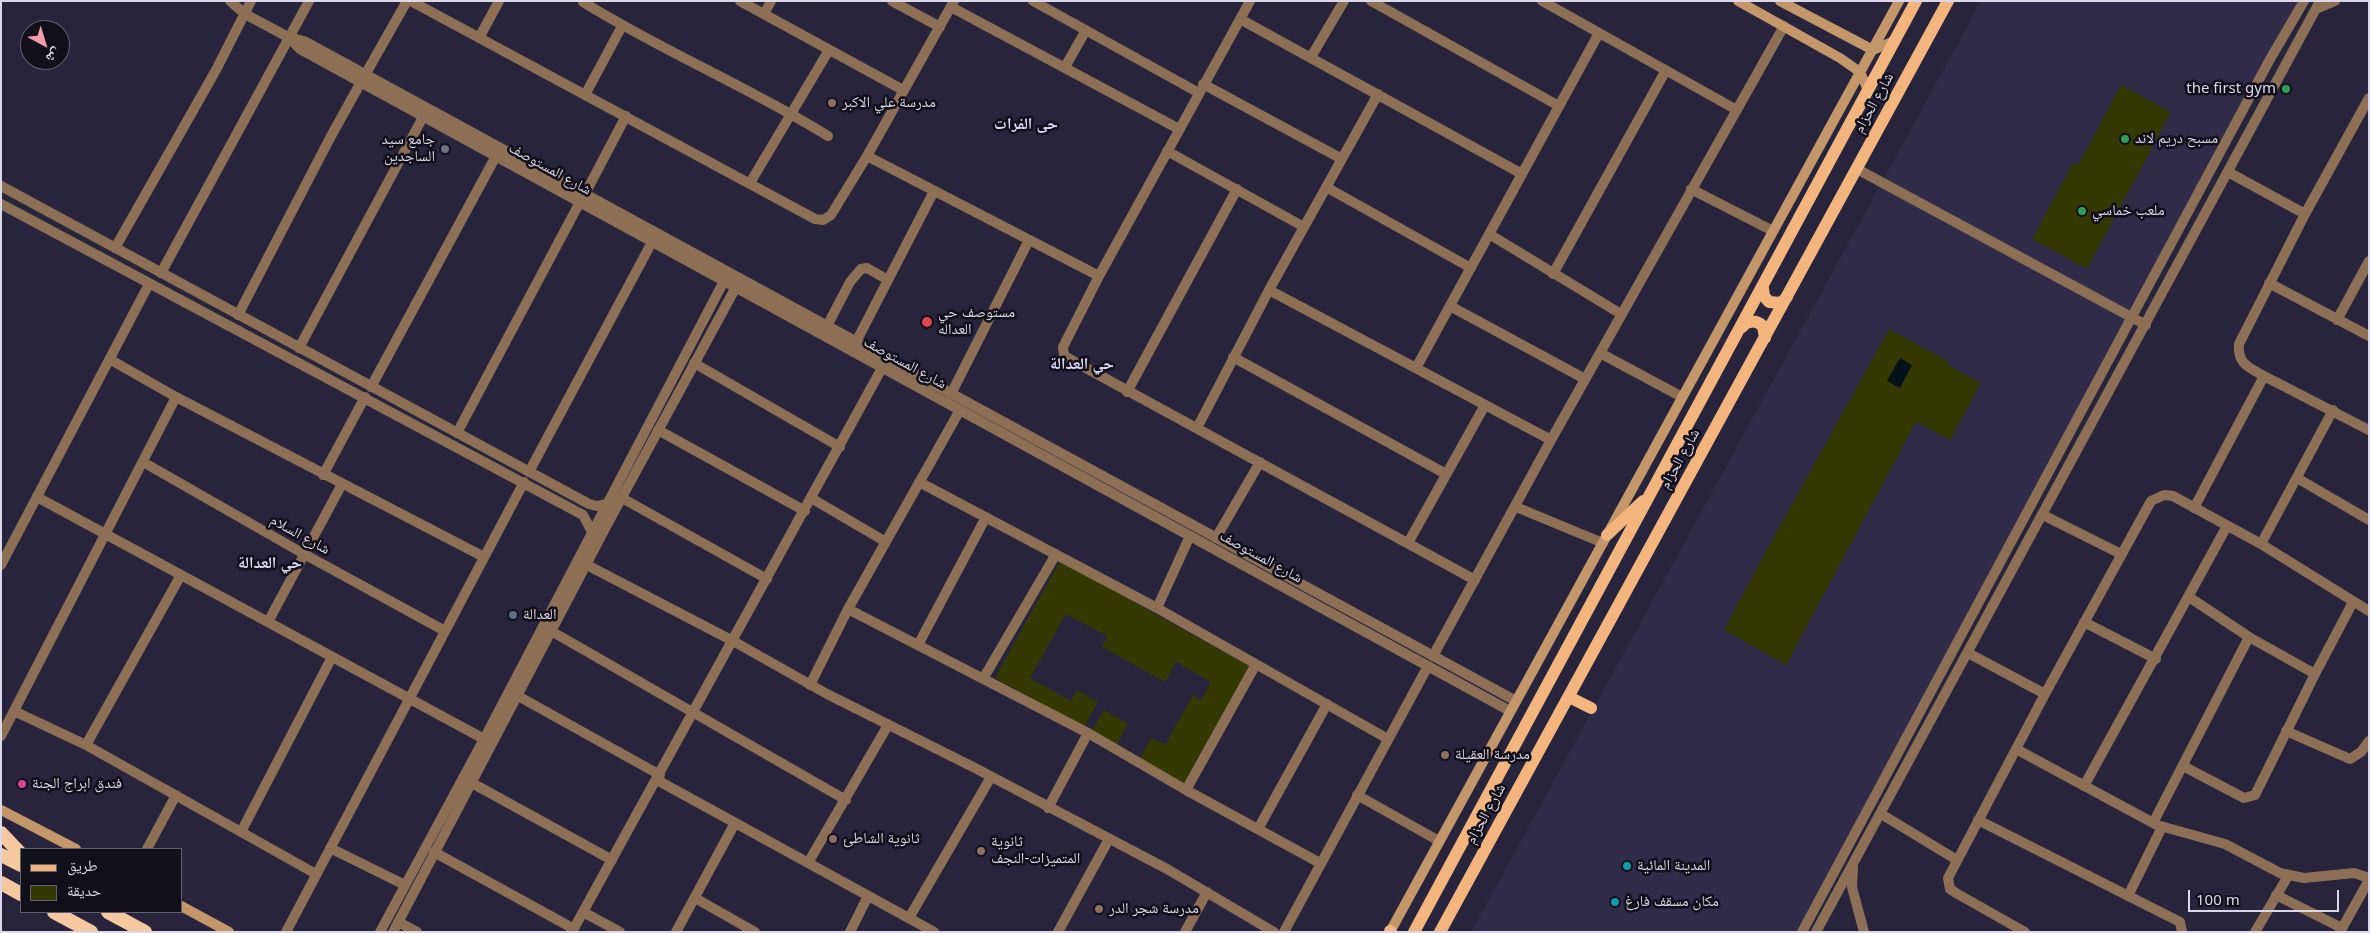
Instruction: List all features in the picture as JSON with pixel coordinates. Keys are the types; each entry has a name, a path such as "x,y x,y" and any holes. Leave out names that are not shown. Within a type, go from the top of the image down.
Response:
{"highway":[{"path":"1,833 20,853"},
{"path":"1,855 20,864"},
{"path":"1,883 20,893"},
{"path":"56,913 91,932"},
{"path":"110,913 144,932"}],"main road":[{"path":"1738,1 1784,26 1860,72 1868,90"},
{"path":"1780,1 1872,50 1894,42"},
{"path":"1390,931 1899,1"},
{"name":"شارع الحزام","path":"1414,932 1742,327 1916,1"},
{"name":"شارع الحزام","path":"1440,932 1948,1"},
{"path":"1763,288 1764,296 1769,302 1781,303 1787,297"},
{"path":"1742,327 1748,322 1756,322 1763,326 1765,338"},
{"path":"1605,539 1652,492"},
{"path":"1569,697 1591,708"},
{"path":"1484,804 1483,811 1489,818 1499,819 1504,814"},
{"path":"1,810 74,848"},
{"path":"1463,843 1468,838 1478,839 1483,847 1482,853"},
{"path":"182,907 229,932"}],"street":[{"name":"شارع المستوصف","path":"230,1 245,14 288,38 300,49 363,79 632,225 827,326 951,394 1013,433 1190,536 1433,656 1516,701"},
{"path":"115,248 251,1"},
{"path":"161,273 309,1"},
{"path":"232,328 330,138 409,1 815,219 823,220 830,215 867,156 952,4 1179,128"},
{"path":"479,38 499,1"},
{"path":"740,1 903,90"},
{"path":"764,14 771,1"},
{"path":"892,1 940,28"},
{"path":"1033,1 1086,30 1342,159"},
{"path":"1250,1 1099,276 1064,348 1064,356 1127,392 1197,428 1476,580"},
{"path":"1311,57 1344,1"},
{"path":"1370,1 1559,106"},
{"path":"1542,1 1736,109"},
{"path":"1802,932 2265,70 2304,1"},
{"path":"1816,932 2318,5 2335,1"},
{"path":"583,2 622,26 791,112 828,136"},
{"path":"1240,19 1522,174"},
{"path":"585,95 622,26"},
{"path":"1433,656 1621,314 1784,26"},
{"path":"1065,67 1086,30"},
{"path":"1416,368 1599,33"},
{"path":"750,183 829,50"},
{"path":"1553,274 1666,70"},
{"name":"شارع المستوصف","path":"363,79 423,117 496,156 543,177"},
{"path":"1197,428 1269,290 1378,94"},
{"path":"2369,98 2269,283 2239,344 2238,352 2244,365 2369,430"},
{"path":"457,433 626,116"},
{"path":"299,348 423,117"},
{"path":"1167,151 1304,226"},
{"path":"371,387 496,156"},
{"path":"867,156 1099,276"},
{"path":"1857,169 2146,325"},
{"path":"2228,172 2305,214"},
{"path":"1,186 589,504 597,506 607,504"},
{"path":"1326,187 1471,268"},
{"path":"1127,392 1237,189"},
{"path":"1691,190 1773,231"},
{"path":"856,342 934,191"},
{"path":"1,204 232,328 366,397 584,515 592,532"},
{"name":"شارع المستوصف","path":"632,225 652,242 960,410 1013,433 1216,538 1274,576 1428,666 1510,711"},
{"path":"1489,234 1621,314"},
{"path":"951,394 1029,240"},
{"path":"529,472 652,242"},
{"path":"2337,320 2369,261"},
{"path":"827,326 855,274 861,269 867,268 888,280"},
{"path":"393,932 420,866 484,739 547,629 587,565 658,430 724,281"},
{"path":"2269,283 2369,336"},
{"path":"1,565 150,284"},
{"path":"380,932 405,884 434,852 472,784 518,696 592,532 690,361 736,287"},
{"path":"1269,290 1551,440"},
{"path":"1450,306 1585,379"},
{"path":"1600,353 1682,397"},
{"path":"1233,357 1446,474"},
{"path":"110,360 324,475 484,557"},
{"path":"690,361 840,447"},
{"path":"434,852 573,930 882,368"},
{"path":"2194,508 2264,376"},
{"path":"1,736 176,397"},
{"path":"324,475 366,397"},
{"path":"1408,543 1485,405"},
{"path":"810,685 848,609 960,410"},
{"path":"2261,544 2333,410"},
{"path":"658,430 805,511"},
{"name":"شارع السلام","path":"142,462 445,631"},
{"path":"1216,538 1260,462"},
{"path":"2297,478 2369,520"},
{"path":"286,932 524,482"},
{"path":"919,482 1157,608 1388,739"},
{"path":"268,622 342,484"},
{"path":"2025,932 1953,891 1949,885 1948,878 2148,504 2155,498 2168,495 2261,544 2369,611"},
{"path":"36,497 484,739"},
{"path":"622,498 767,580"},
{"path":"811,498 886,542"},
{"path":"584,515 589,504"},
{"path":"1516,507 1605,539"},
{"path":"2043,515 2121,554"},
{"path":"918,645 986,517"},
{"path":"2084,786 2227,526"},
{"path":"1157,608 1190,536"},
{"path":"983,679 1056,554"},
{"path":"587,565 733,641 810,685 991,776 1048,808 1167,869 1274,932"},
{"path":"86,745 181,575"},
{"path":"2189,597 2249,637 2314,674"},
{"path":"2183,766 2241,797 2250,798 2257,793 2314,674 2353,602"},
{"path":"848,609 1088,733 1186,790 1320,863"},
{"path":"2084,622 2156,658"},
{"path":"547,629 846,800"},
{"path":"2128,896 2183,766 2249,637"},
{"path":"1968,654 2045,694"},
{"path":"241,832 332,657"},
{"path":"1186,790 1256,664"},
{"path":"1284,932 1428,666"},
{"path":"518,696 735,823 934,932"},
{"path":"1258,829 1327,704"},
{"path":"14,710 86,745 316,874"},
{"path":"1920,713 1932,719"},
{"path":"808,863 888,725"},
{"path":"2286,731 2350,760 2361,752 2369,741"},
{"path":"1048,808 1088,733"},
{"path":"2016,749 2157,825 2225,844 2288,876 2304,878 2354,873 2369,879 2341,930 2276,895"},
{"path":"909,918 991,776"},
{"path":"472,784 612,860"},
{"path":"1357,795 1439,841"},
{"path":"148,848 176,796"},
{"path":"1881,814 1957,860"},
{"path":"1978,820 2180,922 2182,932"},
{"path":"676,932 735,823"},
{"path":"1058,932 1109,839"},
{"path":"330,848 405,884"},
{"path":"1853,864 1852,887 1864,932"},
{"path":"2255,932 2288,876"},
{"path":"1185,932 1207,892"},
{"path":"850,932 868,896"},
{"path":"695,898 755,932"},
{"path":"583,912 620,932"},
{"path":"398,922 417,932"}],"shaded area":[{"name":"المدينة المائية","path":"1981,1 2302,1 1799,932 1471,932"},
{"path":"1900,358 1912,365 1900,388 1887,381"}],"green space":[{"path":"2121,85 2171,112 2087,269 2032,239 2073,163 2078,165"},
{"path":"1889,329 1948,361 1947,364 1981,383 1950,440 1916,422 1786,665 1724,630"},
{"path":"1060,561 1249,666 1184,783 1140,759 1151,738 1165,745 1193,695 1201,700 1211,682 1176,662 1165,682 1102,647 1107,636 1066,614 1030,678 1071,701 1077,690 1098,702 1084,727 995,678"},
{"path":"1104,710 1128,724 1116,746 1091,732"}],"place":[{"name":"the first gym","path":"2286,89"},
{"name":"مدرسة علي الاكبر","path":"832,103"},
{"name":"مسبح دريم لاند","path":"2125,139"},
{"name":"جامع سيد الساجدين","path":"445,149"},
{"name":"ملعب خماسي","path":"2082,211"},
{"name":"مستوصف حي العداله","path":"927,322"},
{"name":"العدالة","path":"513,615"},
{"name":"مدرسة العقيلة","path":"1445,755"},
{"name":"فندق ابراج الجنة","path":"22,784"},
{"name":"ثانوية الشاطئ","path":"833,839"},
{"name":"ثانوية المتميزات-النجف","path":"981,851"},
{"name":"المدينة المائية","path":"1627,866"},
{"name":"مكان مسقف فارغ","path":"1615,902"},
{"name":"مدرسة شجر الدر","path":"1099,909"}],"district":[{"name":"حی الفرات","path":"1026,124"},
{"name":"حي العدالة","path":"1082,364"},
{"name":"حي العدالة","path":"270,563"}]}
